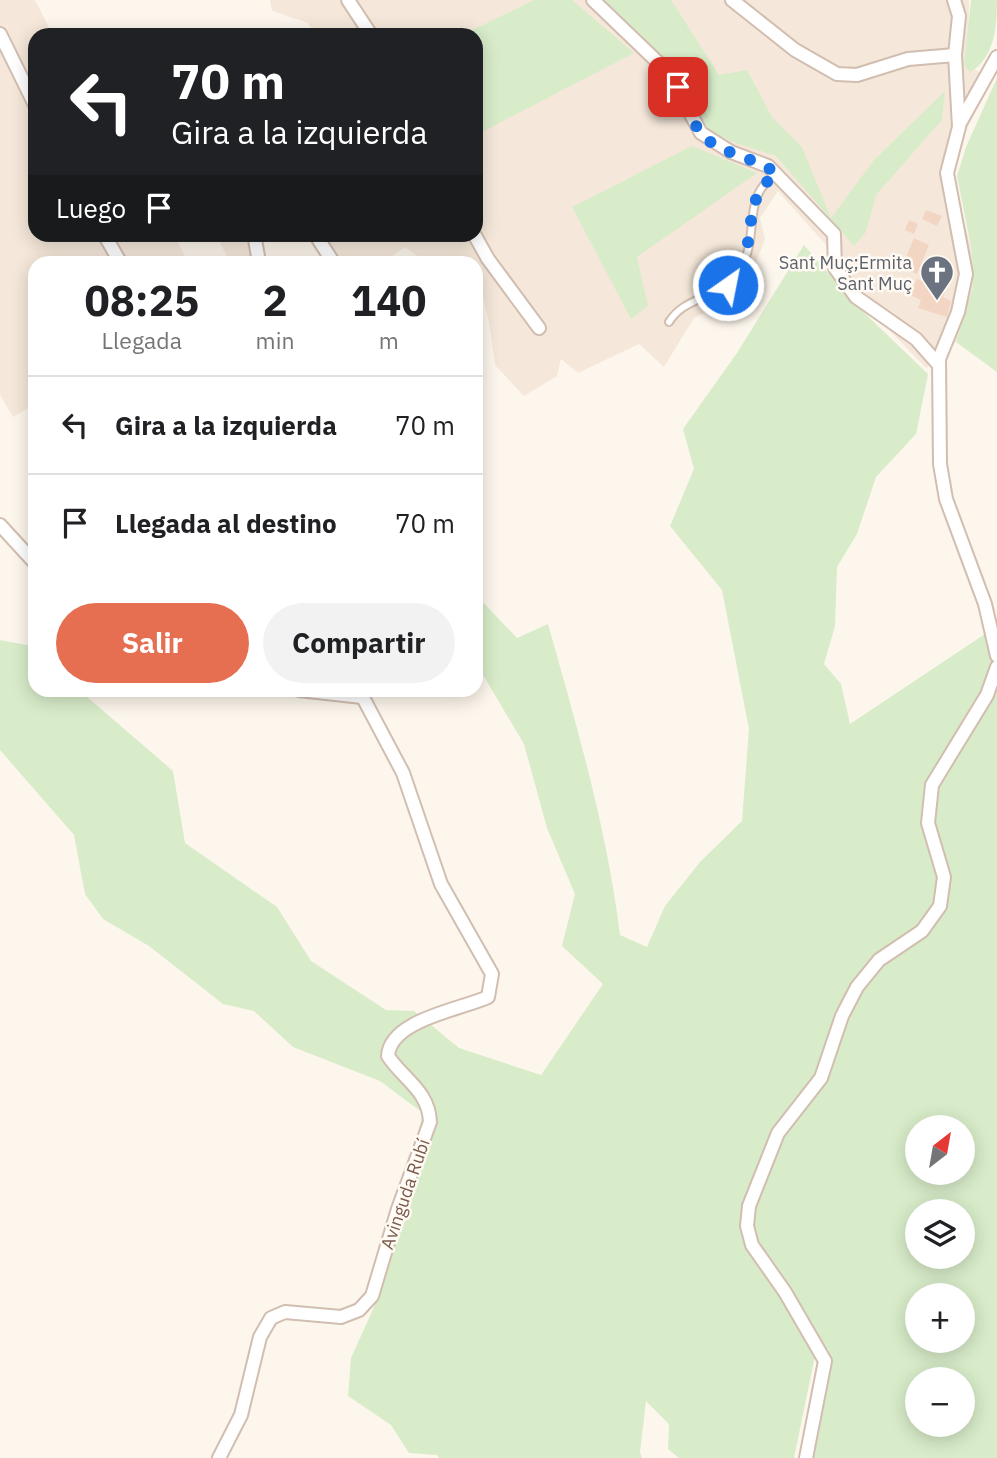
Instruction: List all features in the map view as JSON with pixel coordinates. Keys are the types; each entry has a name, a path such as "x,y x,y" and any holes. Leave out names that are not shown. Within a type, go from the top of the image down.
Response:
{"street":[{"path":"348,0 366,28"},
{"path":"593,0 668,72 701,134 731,152 758,160 777,174 834,234 835,268 856,297 916,339 938,364"},
{"path":"732,0 794,50 837,74 857,75 908,59 955,55"},
{"path":"954,0 959,16 955,55 957,133"},
{"path":"0,34 28,91"},
{"path":"997,57 957,133 948,164 948,181 965,264 965,287 938,364 942,481 953,519 985,604 997,656"},
{"path":"478,242 539,328"},
{"path":"0,525 28,555"},
{"path":"806,1458 825,1361 785,1292 763,1265 752,1245 747,1226 749,1206 778,1133 821,1078 842,1016 861,981 894,947 922,931 940,906 944,877 928,823 932,785 987,695 997,667"},
{"name":"Avinguda Rubí","path":"219,1458 241,1415 260,1337 271,1318 285,1312 330,1317 349,1315 365,1306 375,1290 398,1209 430,1122 429,1111 420,1091 388,1056 393,1039 405,1027 488,997 492,989 492,974 441,884 403,773 363,697"}],"lane":[{"path":"669,322 680,308 723,289 733,280 748,253 755,199 763,185 777,174"}],"shaded area":[{"path":"0,0 35,0 49,28 28,28 28,242 178,242 185,256 28,256 28,408 13,417 0,395"},
{"path":"270,0 969,0 968,64 990,80 965,133 953,179 971,247 973,286 956,342 926,368 865,305 834,254 778,191 760,218 765,239 744,294 694,318 664,367 639,344 578,373 561,359 557,376 524,396 495,365 483,297 483,256 417,256 405,247 392,256 320,256 310,242 483,242 483,28 311,28 308,23 272,11"},
{"path":"220,242 263,242 264,256 227,256"}],"green space":[{"path":"534,0 572,0 634,53 483,131 483,28 476,28"},
{"path":"604,0 671,0 719,75 747,70 772,117 802,147 831,218 874,160 945,91 942,120 876,195 866,232 854,246 776,156 733,142 709,130 679,73"},
{"path":"971,0 997,0 995,30 990,50 970,72 964,65"},
{"path":"997,78 997,372 956,342 973,286 971,247 957,176 966,147"},
{"path":"692,146 757,173 637,257 648,306 631,319 572,207"},
{"path":"804,245 855,304 928,374 916,434 876,477 857,534 837,567 835,626 824,664 841,684 850,724 997,626 997,1458 810,1458 829,1349 815,1356 794,1458 679,1458 668,1449 669,1424 646,1401 640,1452 642,1458 439,1458 437,1455 409,1453 391,1425 348,1396 351,1358 374,1307 423,1113 380,1081 293,1047 254,1011 223,1004 149,946 103,919 85,894 74,835 0,750 0,640 28,646 28,697 87,697 173,771 185,843 277,907 311,961 386,1010 414,1011 459,1048 541,1075 603,984 562,946 575,894 547,828 524,744 483,675 483,602 517,638 548,624 599,817 620,935 647,947 665,906 700,862 742,821 749,729 722,590 670,526 694,469 683,429 737,353"}],"building":[{"path":"926,210 942,216 937,226 922,219"},
{"path":"909,220 918,224 914,234 905,230"},
{"path":"914,238 929,245 917,274 902,267"},
{"name":"Sant Muç;Ermita Sant Muç","path":"917,279 945,292 943,297 951,301 947,317 918,308 921,300 910,295"}],"place":[{"name":"Sant Muç;Ermita Sant Muç","path":"937,302"}],"route":[{"path":"678,87 701,134 731,152 758,160 777,174 763,185 755,199 748,253 728,285"}]}
